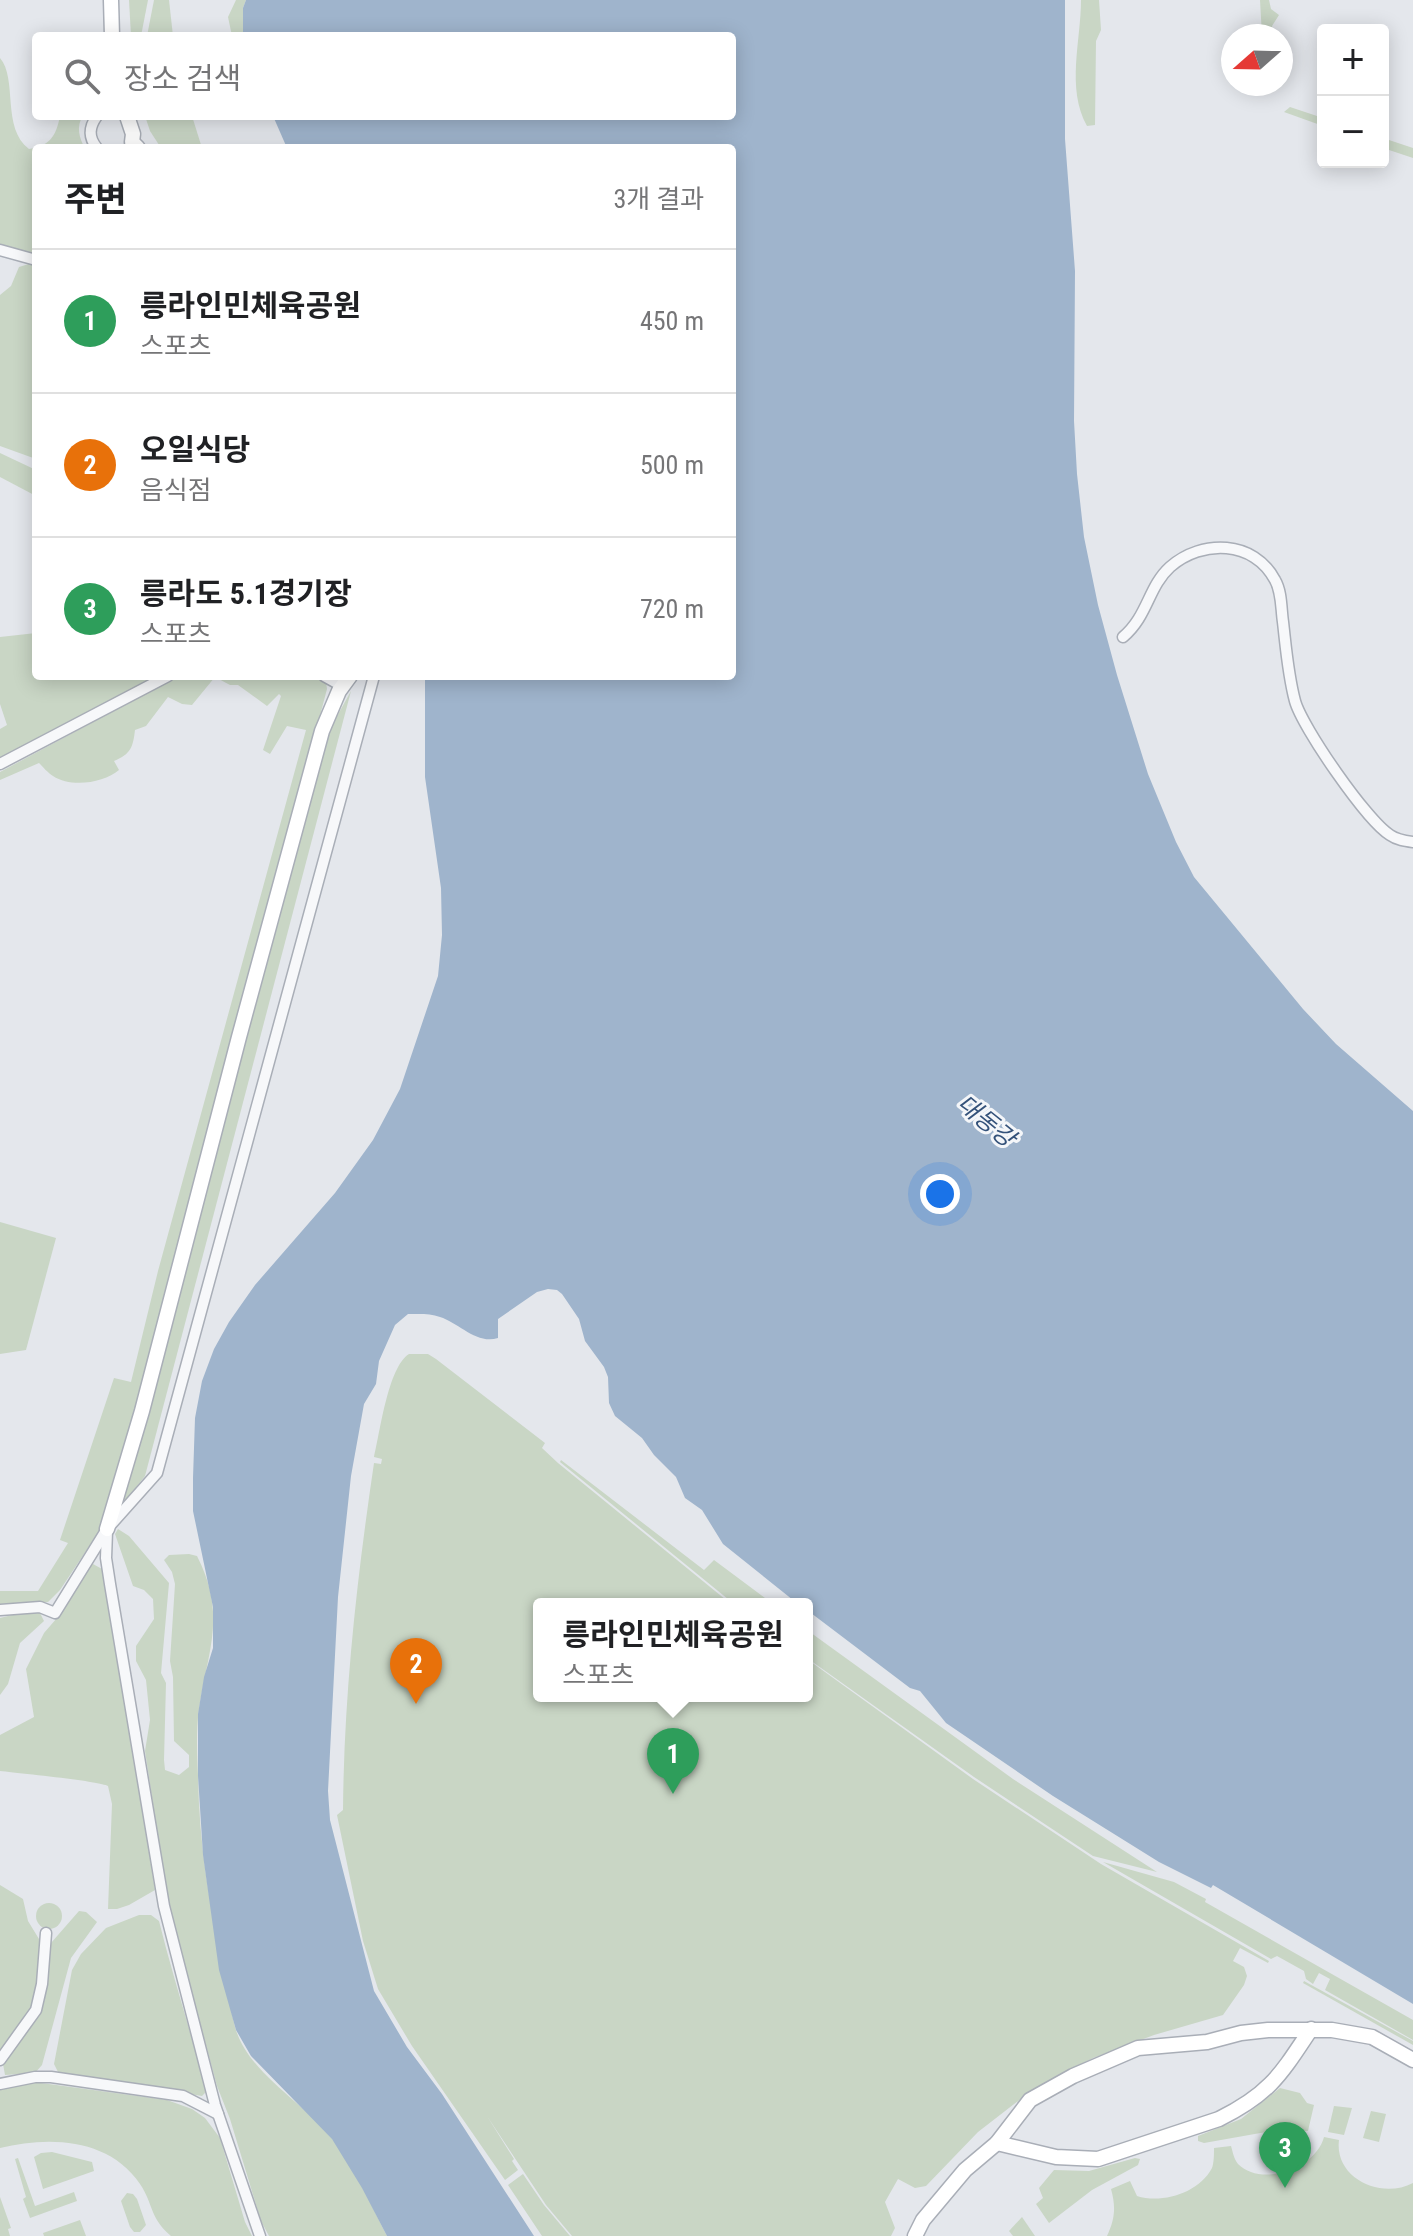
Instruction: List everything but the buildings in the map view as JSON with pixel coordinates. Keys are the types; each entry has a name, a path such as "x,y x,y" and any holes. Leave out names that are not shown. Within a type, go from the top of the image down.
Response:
{"street":[{"path":"111,0 112,32"},
{"path":"94,120 90,135 95,144"},
{"path":"128,120 133,134 131,144"},
{"path":"0,250 32,259"},
{"path":"1123,637 1135,627 1155,585 1171,566 1201,551 1219,547 1236,547 1255,559 1269,570 1279,588 1295,703 1304,722 1368,813 1388,835 1413,842"},
{"path":"0,764 160,680"},
{"path":"0,1610 40,1607 55,1613 107,1529 152,1480 161,1463 373,680"},
{"path":"260,2236 218,2114 189,2011 158,1876 106,1558 107,1529 142,1411 322,731 346,681"},
{"path":"0,2060 36,2010 42,1984 46,1933"},
{"path":"915,2236 923,2220 965,2170 997,2143 1030,2100 1073,2076 1138,2048 1207,2042 1241,2033 1311,2029 1372,2037 1413,2060"},
{"path":"997,2143 1056,2157 1098,2159 1219,2119 1238,2110 1278,2079 1311,2029"},
{"path":"0,2084 51,2077 183,2096 218,2114"}],"green space":[{"path":"129,0 148,0 142,32 131,32"},
{"path":"154,0 169,0 173,32 148,32"},
{"path":"236,0 246,0 243,32 231,32 228,17"},
{"path":"1081,0 1099,0 1101,30 1096,41 1095,125 1087,126 1077,96 1076,80"},
{"path":"1260,0 1269,0 1271,9 1279,15 1273,24 1261,24"},
{"path":"0,58 8,78 15,129 20,140 29,149 32,148 32,253 0,244"},
{"path":"1290,107 1317,116 1317,124 1284,112"},
{"path":"59,120 82,120 83,144 44,144 51,139"},
{"path":"146,120 193,120 201,144 158,144"},
{"path":"1389,140 1413,148 1413,158 1389,150"},
{"path":"32,263 32,458 0,446 0,295 11,286 19,267"},
{"path":"0,453 32,468 32,494 0,477"},
{"path":"32,633 32,680 153,680 0,760 0,729 7,725 0,704 0,637"},
{"path":"172,680 213,680 192,705 168,697 146,726 135,730 128,753 114,761 119,770 105,778 78,783 60,780 39,763 0,780 0,772"},
{"path":"221,680 322,680 326,682 327,689 137,1411 102,1527 60,1590 48,1602 0,1604 0,1591 38,1591 68,1543 60,1540 114,1378 131,1382 158,1271 306,730 287,726 270,754 263,750 281,696 279,694 267,706 238,685"},
{"path":"351,691 145,1476 123,1504 120,1503 326,736"},
{"path":"0,1222 56,1238 26,1350 0,1354"},
{"path":"409,1354 428,1354 436,1359 545,1443 542,1448 558,1463 724,1598 533,1598 533,1702 813,1702 813,1663 973,1779 1101,1864 1268,1963 1240,1948 1233,1961 1244,1967 1247,1976 1223,2015 1154,2035 1093,2058 1035,2088 978,2132 926,2186 915,2188 898,2179 885,2202 895,2228 891,2236 572,2236 546,2205 487,2116 518,2170 505,2180 412,2046 378,1989 363,1941 337,1815 343,1810 352,1636 362,1549 374,1463 381,1464 382,1459 374,1457 390,1386 402,1361"},
{"path":"560,1462 704,1570 714,1560 765,1598 727,1598"},
{"path":"118,1529 129,1536 169,1583 161,1673 166,1683 164,1760 165,1770 179,1775 189,1767 189,1755 174,1741 170,1661 175,1584 164,1560 169,1555 197,1556 211,1596 213,1632 197,1725 199,1800 209,1896 235,2027 242,2044 265,2074 334,2141 356,2175 387,2236 269,2236 261,2221 217,2086 168,1904 145,1751 150,1720 146,1680 136,1661 136,1646 154,1619 153,1599 144,1590 133,1586 115,1534"},
{"path":"93,1564 102,1569 105,1576 155,1890 117,1909 108,1909 112,1804 108,1786 0,1771 0,1735 34,1717 26,1669 44,1633"},
{"path":"40,1613 44,1621 20,1643 8,1684 0,1695 0,1618"},
{"path":"813,1634 1013,1779 1157,1872 1093,1856 974,1777 813,1662"},
{"path":"1103,1862 1174,1882 1206,1899 1205,1902 1413,2020 1413,2040 1325,1990 1330,1979 1319,1973 1313,1984 1306,1979 1304,1971 1277,1956 1271,1959"},
{"path":"0,1885 23,1899 28,1921 40,1945 32,2007 0,2052"},
{"path":"49,1903 59,1906 62,1916 59,1926 49,1929 39,1926 36,1916 39,1906"},
{"path":"79,1911 86,1912 97,1922 71,1958 42,2065 35,2073 5,2075 3,2064 43,2006 51,1943"},
{"path":"139,1915 151,1915 159,1921 206,2092 202,2096 58,2072 54,2064 72,1970 81,1954 106,1928"},
{"path":"1303,1983 1413,2041 1413,2045"},
{"path":"34,2082 167,2100 192,2109 205,2118 220,2138 252,2236 171,2236 155,2217 140,2184 127,2169 95,2149 58,2142 0,2148 0,2090"},
{"path":"1280,2088 1300,2093 1307,2103 1314,2105 1308,2131 1266,2132 1204,2143 1198,2141 1198,2136 1241,2119"},
{"path":"1334,2106 1352,2108 1344,2135 1328,2132"},
{"path":"1371,2111 1386,2114 1379,2142 1363,2138"},
{"path":"1324,2137 1339,2140 1339,2153 1344,2165 1362,2182 1387,2189 1413,2183 1413,2236 1107,2236 1114,2213 1111,2189 1130,2181 1137,2196 1157,2199 1179,2194 1206,2177 1213,2166 1214,2148 1231,2146 1238,2164 1248,2171 1274,2174 1287,2171 1311,2158"},
{"path":"52,2152 92,2162 94,2171 43,2189 34,2157"},
{"path":"18,2158 35,2206 74,2192 77,2201 30,2218 15,2159"},
{"path":"1140,2159 1138,2165 1092,2190 1049,2223 1036,2204 1043,2198 1039,2188 1054,2170 1089,2171"},
{"path":"523,2174 570,2236 542,2236 508,2185"},
{"path":"127,2193 137,2199 146,2225 140,2232 134,2232 130,2227 121,2201"},
{"path":"0,2197 11,2228 8,2229 10,2236 0,2236"},
{"path":"1022,2217 1035,2236 1013,2236 1009,2231"},
{"path":"80,2220 86,2236 44,2236 43,2233"}],"water":[{"name":"대동강","path":"246,0 1065,0 1065,139 1075,271 1074,421 1077,474 1084,537 1098,605 1148,774 1194,877 1303,1009 1336,1044 1413,1111 1413,2004 1213,1885 1211,1888 1159,1862 1053,1796 946,1723 920,1691 910,1688 813,1615 813,1598 790,1598 723,1544 702,1510 685,1498 676,1477 642,1438 615,1416 609,1403 608,1377 585,1341 579,1319 562,1294 548,1289 537,1292 498,1319 498,1338 483,1339 436,1316 408,1314 395,1325 379,1361 376,1384 364,1404 351,1476 338,1597 328,1791 330,1820 374,1991 407,2047 442,2094 534,2236 387,2236 332,2139 251,2056 236,2030 219,1970 203,1855 198,1714 213,1648 213,1607 193,1511 195,1418 202,1381 214,1349 229,1322 255,1285 335,1193 373,1140 400,1089 438,976 442,935 441,888 425,777 425,680 736,680 736,144 285,144 275,120 736,120 736,32 243,32"}],"place":[{"name":"오일식당","path":"416,1704"},
{"name":"릉라인민체육공원","path":"673,1794"},
{"name":"릉라도 5.1경기장","path":"1285,2188"}]}
